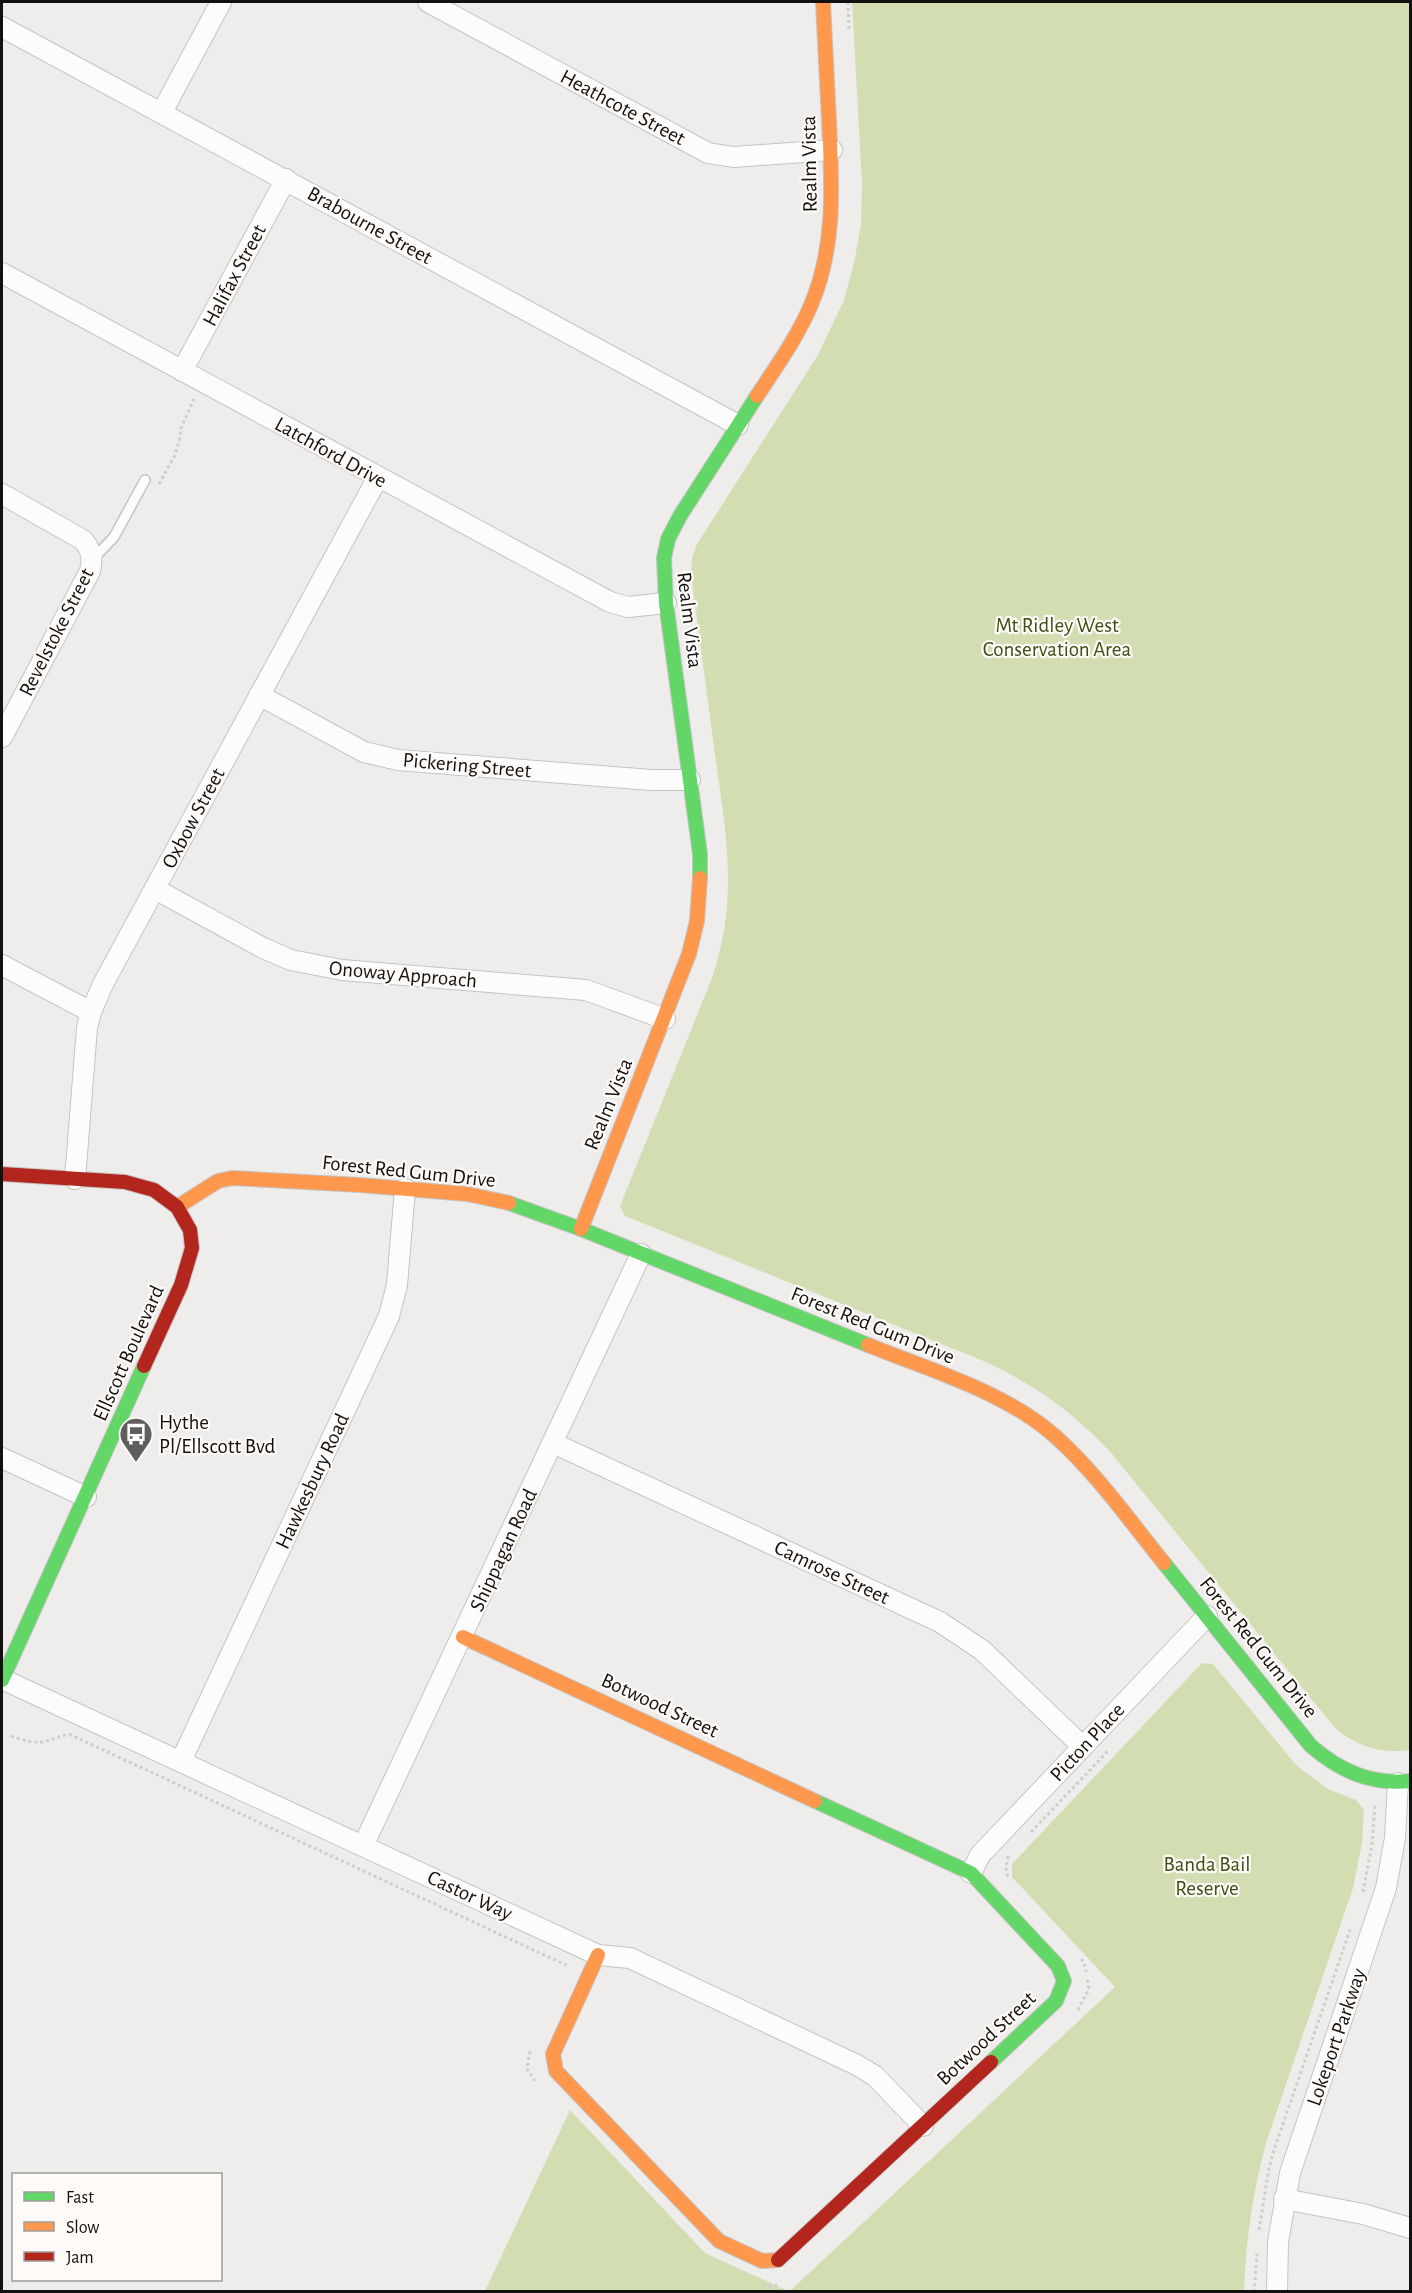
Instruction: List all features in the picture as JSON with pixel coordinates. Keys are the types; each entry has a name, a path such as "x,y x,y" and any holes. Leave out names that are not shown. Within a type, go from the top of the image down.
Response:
{"street":[{"path":"162,112 221,2"},
{"name":"Heathcote Street","path":"428,2 708,153 733,157 832,150"},
{"name":"Realm Vista","path":"581,1229 689,954 697,921 700,854 666,603 662,565 664,550 670,532 794,339 818,286 831,232 833,194 823,2"},
{"name":"Brabourne Street","path":"2,27 738,425"},
{"name":"Halifax Street","path":"183,370 286,179"},
{"name":"Latchford Drive","path":"2,273 619,606 666,603"},
{"name":"Oxbow Street","path":"75,1179 84,1054 91,1012 259,695 378,477"},
{"name":"Revelstoke Street","path":"2,495 84,540 93,559 90,571 2,737"},
{"name":"Pickering Street","path":"259,695 364,752 398,760 651,780 690,780"},
{"name":"Onoway Approach","path":"155,889 263,948 291,960 342,970 586,990 664,1019"},
{"path":"2,964 91,1012"},
{"name":"Ellscott Boulevard","path":"2,1174 138,1185 154,1190 177,1207 190,1230 192,1248 190,1262 181,1285 2,1679"},
{"name":"Forest Red Gum Drive","path":"177,1207 218,1181 232,1178 467,1194 499,1200 581,1229 980,1390 1010,1405 1054,1436 1088,1469 1311,1746 1328,1762 1347,1772 1377,1782 1404,1782"},
{"name":"Hawkesbury Road","path":"182,1761 389,1316 397,1285 405,1189"},
{"name":"Shippagan Road","path":"363,1846 641,1254"},
{"name":"Camrose Street","path":"553,1443 940,1622 982,1650 1082,1746"},
{"path":"2,1458 86,1497"},
{"name":"Picton Place","path":"971,1873 980,1855 1207,1616"},
{"name":"Botwood Street","path":"463,1637 971,1873 1058,1966 1064,1981 1056,2001 780,2260 762,2261 719,2241 556,2071 553,2055 598,1955"},
{"name":"Castor Way","path":"2,1679 598,1955 630,1958 857,2065 875,2076 923,2126"},
{"name":"Lokeport Parkway","path":"1277,2292 1278,2242 1284,2199 1296,2156 1386,1888 1404,1782"},
{"path":"1284,2199 1363,2214 1410,2228"}],"lane":[{"name":"Revelstoke Street","path":"93,559 114,537 146,480"}],"path":[{"path":"848,2 849,35"},
{"path":"154,493 175,455 184,420 203,382"},
{"path":"11,1736 34,1744 69,1734 568,1966 564,1976"},
{"path":"1023,1840 1113,1745"},
{"path":"1359,1902 1372,1844 1377,1782"},
{"path":"1015,1849 1006,1857 1005,1868 1007,1878 1015,1886"},
{"path":"1259,2234 1261,2212 1275,2147 1352,1924"},
{"path":"1071,2016 1080,2008 1089,1989 1084,1962 1077,1954"},
{"path":"533,2044 527,2069 540,2087"},
{"path":"1254,2292 1258,2244"},
{"path":"757,2282 768,2286 777,2284"}],"green space":[{"name":"Mt Ridley West Conservation Area","path":"852,2 1410,2 1410,1750 1389,1751 1370,1748 1352,1740 1335,1728 1112,1454 1084,1426 1054,1402 1021,1380 986,1362 625,1216 620,1206 712,978 721,948 726,919 728,862 726,835 691,574 692,558 697,544 818,355 844,300 861,225 862,183"},
{"name":"Banda Bail Reserve","path":"1202,1663 1213,1664 1296,1765 1328,1789 1356,1800 1364,1810 1362,1843 1353,1888 1262,2159 1251,2215 1244,2291 790,2291 1115,1987 1012,1877 1012,1864"},
{"path":"570,2110 705,2253 788,2291 485,2291"}],"traffic: fast":[{"path":"700,878 700,854 666,603 664,558 668,539 680,516 757,396"},
{"path":"509,1203 581,1229 868,1345"},
{"path":"2,1680 144,1366"},
{"path":"1164,1563 1311,1746 1333,1763 1357,1774 1382,1781 1410,1781"},
{"path":"815,1801 971,1873 1058,1966 1064,1981 1056,2001 991,2062"}],"traffic: slow":[{"path":"757,396 799,329 811,305 825,260 831,191 823,2"},
{"path":"581,1229 689,954 697,921 700,878"},
{"path":"177,1207 218,1181 232,1178 467,1194 509,1203"},
{"path":"868,1345 942,1373 991,1395 1036,1421 1085,1466 1164,1563"},
{"path":"463,1637 815,1801"},
{"path":"598,1955 553,2054 556,2071 719,2241 762,2261 778,2260"}],"traffic: jam":[{"path":"2,1174 125,1182 154,1190 177,1207 190,1230 192,1248 181,1285 144,1366"},
{"path":"778,2260 991,2062"}],"place":[{"name":"Hythe Pl/Ellscott Bvd","path":"136,1463"}]}
